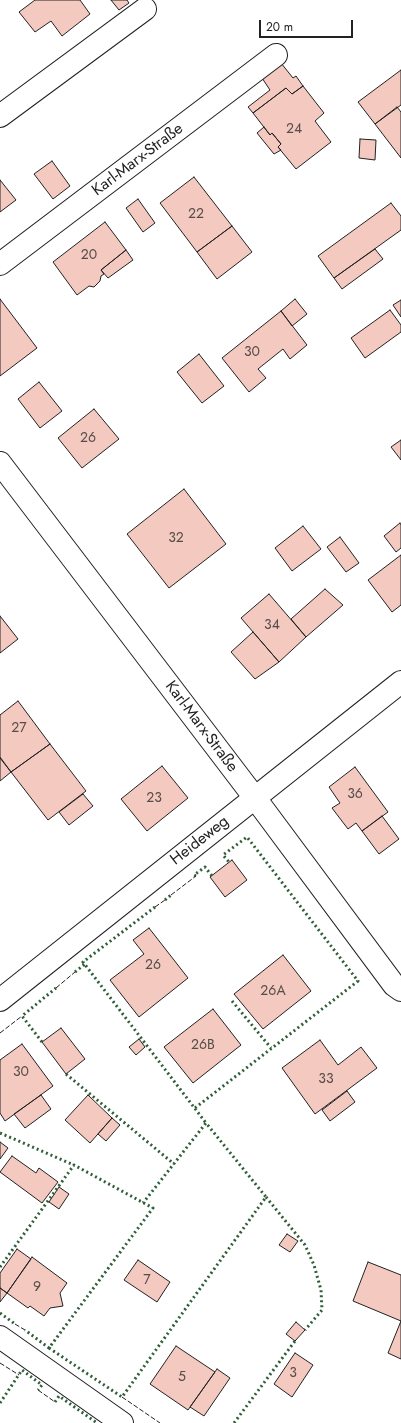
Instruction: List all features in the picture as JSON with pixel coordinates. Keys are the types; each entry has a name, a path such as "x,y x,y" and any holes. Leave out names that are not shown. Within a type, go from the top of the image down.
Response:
{"street":[{"path":"0,116 145,9"},
{"name":"Karl-Marx-Straße","path":"0,264 276,55"},
{"name":"Karl-Marx-Straße","path":"0,463 255,798 394,985 401,990"},
{"name":"Heideweg","path":"0,1000 401,682"},
{"path":"0,1337 122,1423"}],"building":[{"path":"35,0 80,0 90,14 62,36 51,21 35,32 19,12"},
{"path":"111,0 127,0 129,3 119,10"},
{"path":"281,63 293,78 296,76 303,86 292,94 286,88 253,113 248,107 270,90 262,78"},
{"path":"401,70 401,105 375,124 358,102"},
{"path":"303,86 324,113 315,121 331,142 296,169 278,147 281,144 272,133 270,135 253,113 286,88 292,94"},
{"path":"397,107 401,112 401,158 375,124"},
{"path":"264,127 270,135 272,133 281,144 278,147 281,150 274,154 257,133"},
{"path":"360,139 376,140 375,160 359,158"},
{"path":"52,161 70,186 53,199 34,174"},
{"path":"194,177 232,226 197,252 160,203"},
{"path":"0,180 16,200 0,212"},
{"path":"138,199 155,223 143,232 126,208"},
{"path":"391,203 401,216 401,230 334,278 318,256"},
{"path":"105,222 126,250 101,270 104,274 94,287 89,286 77,295 53,262"},
{"path":"232,226 252,252 217,279 197,252"},
{"path":"375,249 383,259 342,289 334,278"},
{"path":"126,250 133,260 108,278 101,270"},
{"path":"0,299 37,348 0,376"},
{"path":"295,299 307,314 292,326 281,311"},
{"path":"401,300 401,317 393,305"},
{"path":"390,310 401,325 401,332 365,358 351,338"},
{"path":"281,311 307,345 290,359 283,349 258,369 266,378 249,392 222,358"},
{"path":"199,354 224,386 202,403 177,372"},
{"path":"39,382 62,411 40,428 18,399"},
{"path":"94,409 119,439 82,468 58,438"},
{"path":"401,440 401,460 391,447"},
{"path":"184,489 226,544 169,588 127,534"},
{"path":"400,523 401,548 396,552 384,536"},
{"path":"303,526 321,549 292,571 275,548"},
{"path":"340,537 359,563 346,572 327,547"},
{"path":"401,555 401,605 392,612 368,580"},
{"path":"325,589 343,605 306,637 291,619"},
{"path":"269,594 306,637 279,662 241,618"},
{"path":"0,616 18,639 0,653"},
{"path":"253,632 279,662 255,679 231,652"},
{"path":"18,701 50,744 11,772 0,757 0,715"},
{"path":"50,744 86,791 48,820 11,772"},
{"path":"0,758 11,772 0,781"},
{"path":"162,766 188,798 147,831 121,799"},
{"path":"355,767 388,812 362,831 356,823 348,829 332,808 340,803 329,787"},
{"path":"83,794 93,806 69,825 59,812"},
{"path":"382,816 399,839 379,854 362,831"},
{"path":"232,860 247,880 225,897 210,877"},
{"path":"149,928 188,978 139,1017 110,980 144,954 133,940"},
{"path":"283,955 311,991 263,1029 234,994"},
{"path":"213,1009 241,1045 193,1083 164,1047"},
{"path":"61,1028 85,1059 66,1074 42,1042"},
{"path":"139,1039 145,1047 136,1055 129,1047"},
{"path":"320,1040 338,1065 361,1047 377,1068 315,1114 282,1068"},
{"path":"22,1044 53,1086 5,1121 0,1113 0,1060"},
{"path":"347,1091 355,1102 330,1121 322,1110"},
{"path":"41,1095 51,1109 25,1128 14,1114"},
{"path":"88,1095 112,1118 90,1143 65,1120"},
{"path":"112,1118 120,1125 106,1141 98,1134"},
{"path":"0,1142 8,1148 0,1159"},
{"path":"12,1156 36,1173 39,1168 58,1182 42,1203 0,1172"},
{"path":"59,1187 69,1194 59,1209 49,1202"},
{"path":"287,1234 298,1241 290,1252 279,1245"},
{"path":"17,1249 31,1259 7,1293 0,1288 0,1273"},
{"path":"32,1257 67,1283 60,1293 63,1306 50,1308 44,1316 30,1306 28,1308 7,1293"},
{"path":"138,1260 170,1282 157,1302 124,1280"},
{"path":"368,1262 401,1275 401,1321 353,1301"},
{"path":"0,1288 7,1293 0,1302"},
{"path":"401,1321 401,1359 388,1353"},
{"path":"296,1322 305,1330 295,1341 286,1334"},
{"path":"176,1346 215,1372 188,1410 150,1384"},
{"path":"295,1353 313,1365 292,1397 274,1384"},
{"path":"217,1369 230,1378 204,1416 190,1407"}],"hedge":[{"path":"195,1108 358,981 247,837 223,855 229,862"},
{"path":"196,876 194,875 205,867 212,876"},
{"path":"165,900 171,895"},
{"path":"155,907 83,962 206,1123"},
{"path":"75,972 85,964"},
{"path":"42,1042 22,1016 56,988"},
{"path":"232,1001 271,1048"},
{"path":"66,1074 174,1164"},
{"path":"49,1348 122,1397 266,1197 206,1123 143,1203"},
{"path":"0,1133 74,1165"},
{"path":"0,1267 74,1165 153,1208 49,1348 25,1330"},
{"path":"266,1197 305,1245 314,1265 321,1290 322,1310 305,1330"},
{"path":"0,1313 15,1324"},
{"path":"234,1423 295,1341"},
{"path":"0,1403 22,1370 42,1385 38,1390"},
{"path":"55,1402 59,1396 97,1423"}],"fence":[{"path":"171,895 196,876"},
{"path":"155,907 165,900"},
{"path":"56,988 75,972"},
{"path":"0,1033 22,1016"},
{"path":"15,1324 25,1330"},
{"path":"0,1363 19,1375"},
{"path":"38,1390 55,1402"},
{"path":"122,1397 160,1423"}]}
